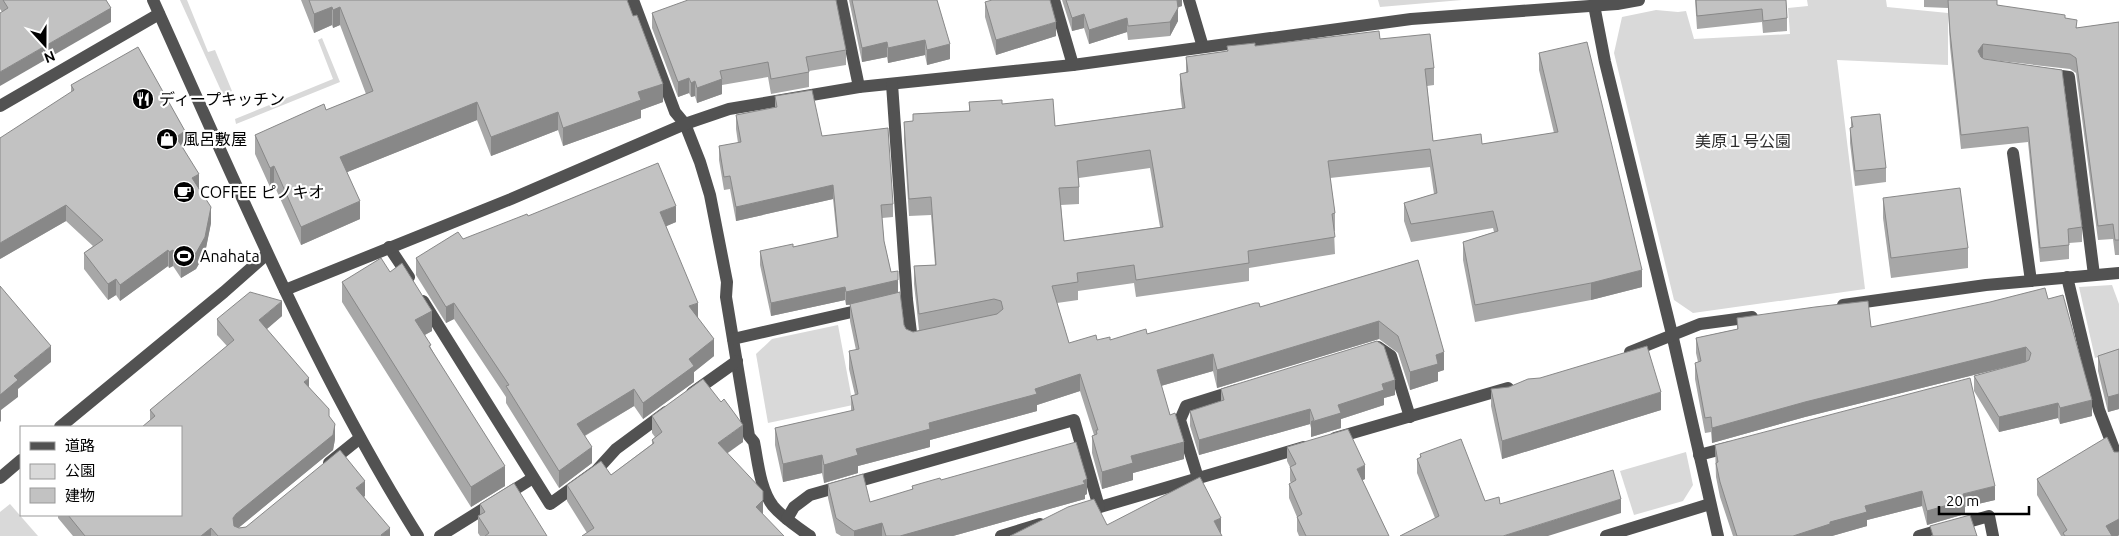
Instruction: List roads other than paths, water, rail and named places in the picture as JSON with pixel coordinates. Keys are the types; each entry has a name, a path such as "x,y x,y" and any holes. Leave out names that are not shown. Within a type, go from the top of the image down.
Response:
{"street":[{"path":"152,0 284,290 360,438 418,536"},
{"path":"633,0 675,112 685,124 700,162 710,195 728,282 726,297 749,436 754,442 767,495 773,506 810,536"},
{"path":"841,0 859,87"},
{"path":"1054,0 1073,65"},
{"path":"1189,0 1203,47"},
{"path":"284,290 511,199 685,124 729,109 859,87 1073,65 1411,19 1617,4 1639,0"},
{"path":"1594,5 1605,62 1672,334 1718,536"},
{"path":"0,106 159,14"},
{"path":"2032,72 2069,76 2094,275"},
{"path":"892,84 907,300 912,341 930,337"},
{"path":"2013,153 2031,281"},
{"path":"389,247 550,504 596,471 616,449 737,361"},
{"path":"61,426 267,254"},
{"path":"1828,307 2031,281 2119,273"},
{"path":"2067,277 2099,410 2119,462"},
{"path":"733,339 907,300"},
{"path":"1615,356 1643,348 1672,334 1700,324 1769,315"},
{"path":"1360,353 1378,347 1391,356 1410,417"},
{"path":"1072,515 1522,384"},
{"path":"1198,478 1180,420 1186,406 1250,386"},
{"path":"787,519 794,507 810,494 1074,420 1099,507"},
{"path":"316,474 360,438"},
{"path":"1699,455 1744,443"},
{"path":"0,478 20,461"},
{"path":"440,536 533,478"},
{"path":"1606,536 1710,504"},
{"path":"1919,536 1989,516 1993,536"},
{"path":"1001,536 1054,520"}],"place":[{"name":"ディープキッチン","path":"143,99"},
{"name":"風呂敷屋","path":"167,139"},
{"name":"COFFEE ピノキオ","path":"184,192"},
{"name":"Anahata","path":"184,256"}],"park label":[{"name":"美原１号公園","path":"1743,141"}]}
